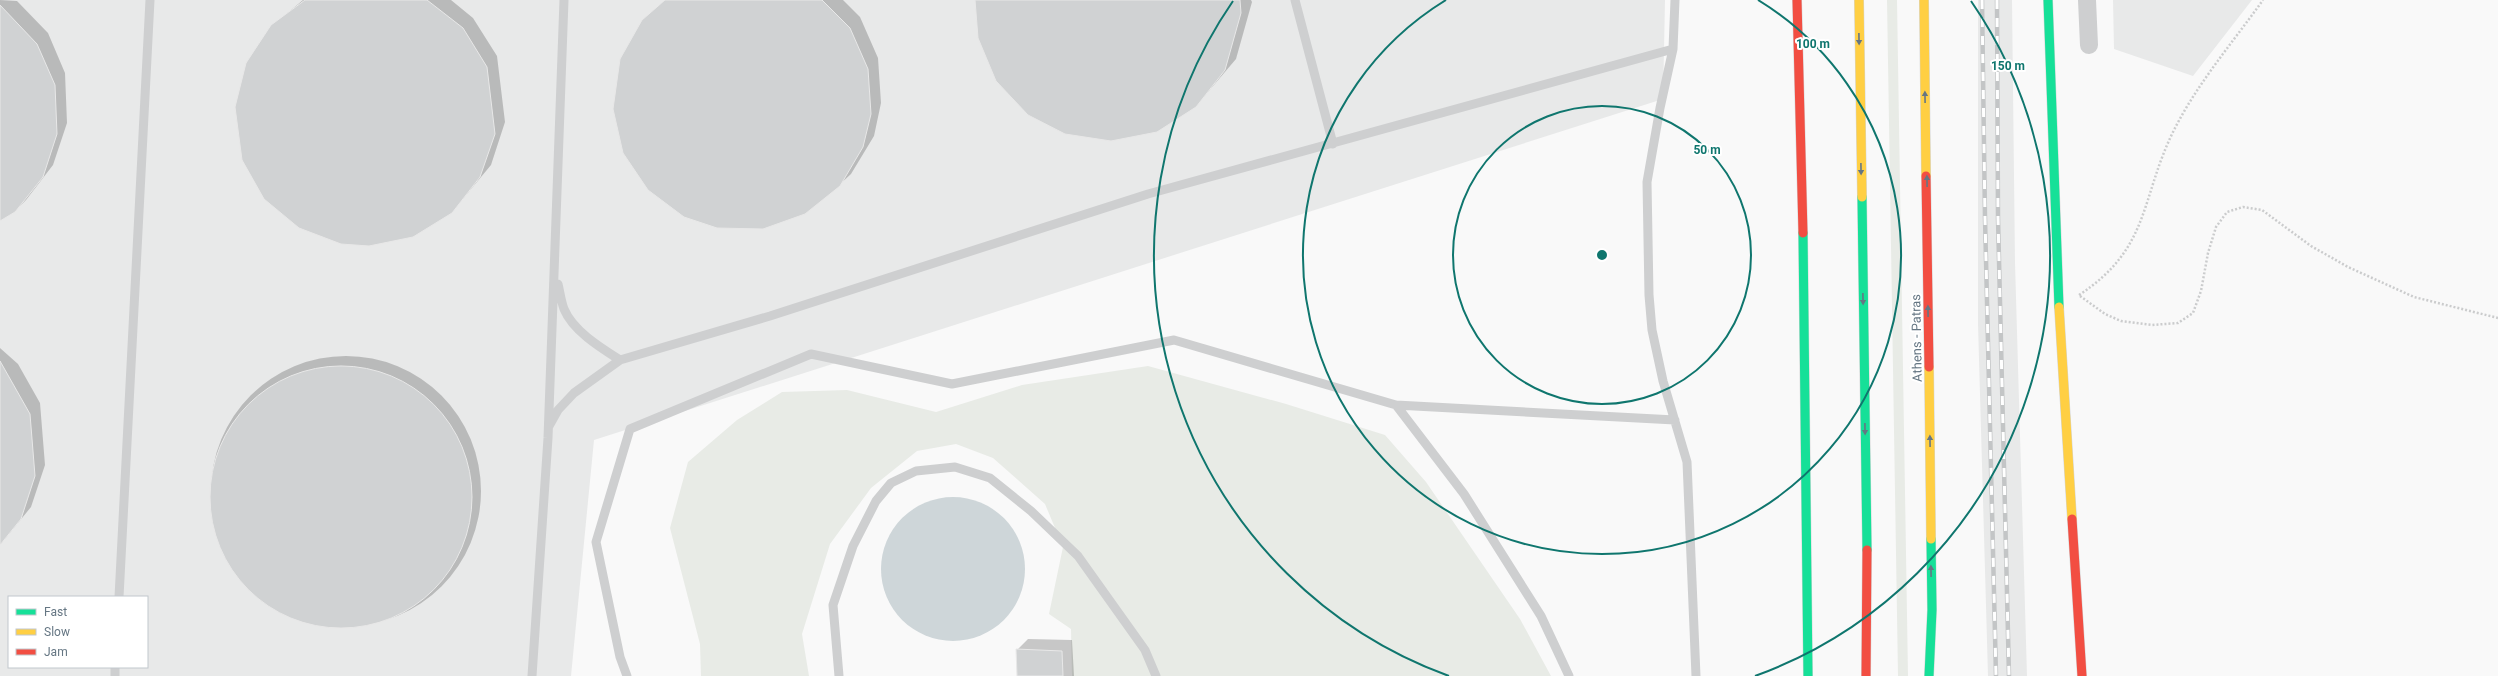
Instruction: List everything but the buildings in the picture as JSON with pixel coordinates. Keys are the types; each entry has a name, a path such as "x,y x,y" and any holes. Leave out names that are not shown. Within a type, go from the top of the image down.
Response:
{"main road":[{"path":"1797,0 1806,364 1808,676"},
{"path":"1859,0 1868,611 1866,676"},
{"name":"Athens - Patras","path":"1924,0 1932,610 1929,676"},
{"path":"2048,0 2059,310 2082,676"},
{"path":"1932,610 1939,676"},
{"path":"1868,611 1875,676"}],"street":[{"path":"2087,0 2089,45"}],"lane":[{"path":"119,596 150,0"},
{"path":"532,676 549,426 564,0"},
{"path":"564,16 572,0"},
{"path":"1295,0 1334,144"},
{"path":"1675,0 1673,49 1660,108 1647,182 1649,295 1652,330 1687,462 1696,676"},
{"path":"549,426 558,410 574,393 620,360 770,316 1148,194 1334,144 1673,49"},
{"path":"555,274 564,309 571,322 602,348 620,360"},
{"path":"627,676 620,657 596,542 630,429 811,354 952,384 1174,340 1396,405 1675,420"},
{"path":"1396,405 1468,500 1541,616 1568,676"},
{"path":"839,676 833,605 853,546 876,501 891,483 916,471 956,467 990,478 1031,511 1078,556 1145,650 1156,676"}],"path":[{"path":"2059,310 2099,282 2114,267 2135,238 2158,167 2174,130 2198,90 2263,0"},
{"path":"2079,295 2105,314 2120,320 2152,325 2178,323 2193,313 2201,291 2208,253 2216,227 2227,212 2243,207 2262,210 2311,246 2348,267 2414,297 2498,318"}],"shaded area":[{"path":"0,0 1665,0 1663,99 594,440 571,676 0,676"},
{"path":"1887,0 1897,0 1908,676 1898,676"},
{"path":"1978,0 2012,0 2015,263 2027,676 1988,676 1978,324"},
{"path":"2113,0 2252,0 2193,76 2114,49"},
{"path":"1148,366 1286,404 1385,435 1426,482 1520,619 1551,676 1072,676 1071,629 1049,614 1063,547 1045,504 993,458 956,444 917,451 871,488 830,544 802,634 809,676 701,676 700,644 670,528 688,462 737,420 782,392 847,390 936,412 1022,385"},
{"path":"946,497 960,497 987,505 999,513 1009,523 1020,541 1024,555 1024,583 1020,597 1009,615 999,625 981,636 960,641 946,641 919,633 907,625 897,615 886,597 881,576 881,562 889,535 897,523 907,513 925,502"}],"railway":[{"path":"1982,0 1985,218 1996,676"},
{"path":"1997,0 1998,218 2009,676"}],"traffic: fast":[{"path":"2048,0 2059,307"},
{"path":"1862,197 1867,550"},
{"path":"1803,233 1808,676"},
{"path":"1929,676 1932,610 1931,539"}],"traffic: slow":[{"path":"1859,0 1862,197"},
{"path":"1924,0 1926,176"},
{"path":"2059,307 2072,519"},
{"path":"1929,367 1931,539"}],"traffic: jam":[{"path":"1797,0 1803,233"},
{"path":"1926,176 1929,367"},
{"path":"2072,519 2082,676"},
{"path":"1866,676 1867,550"}]}
